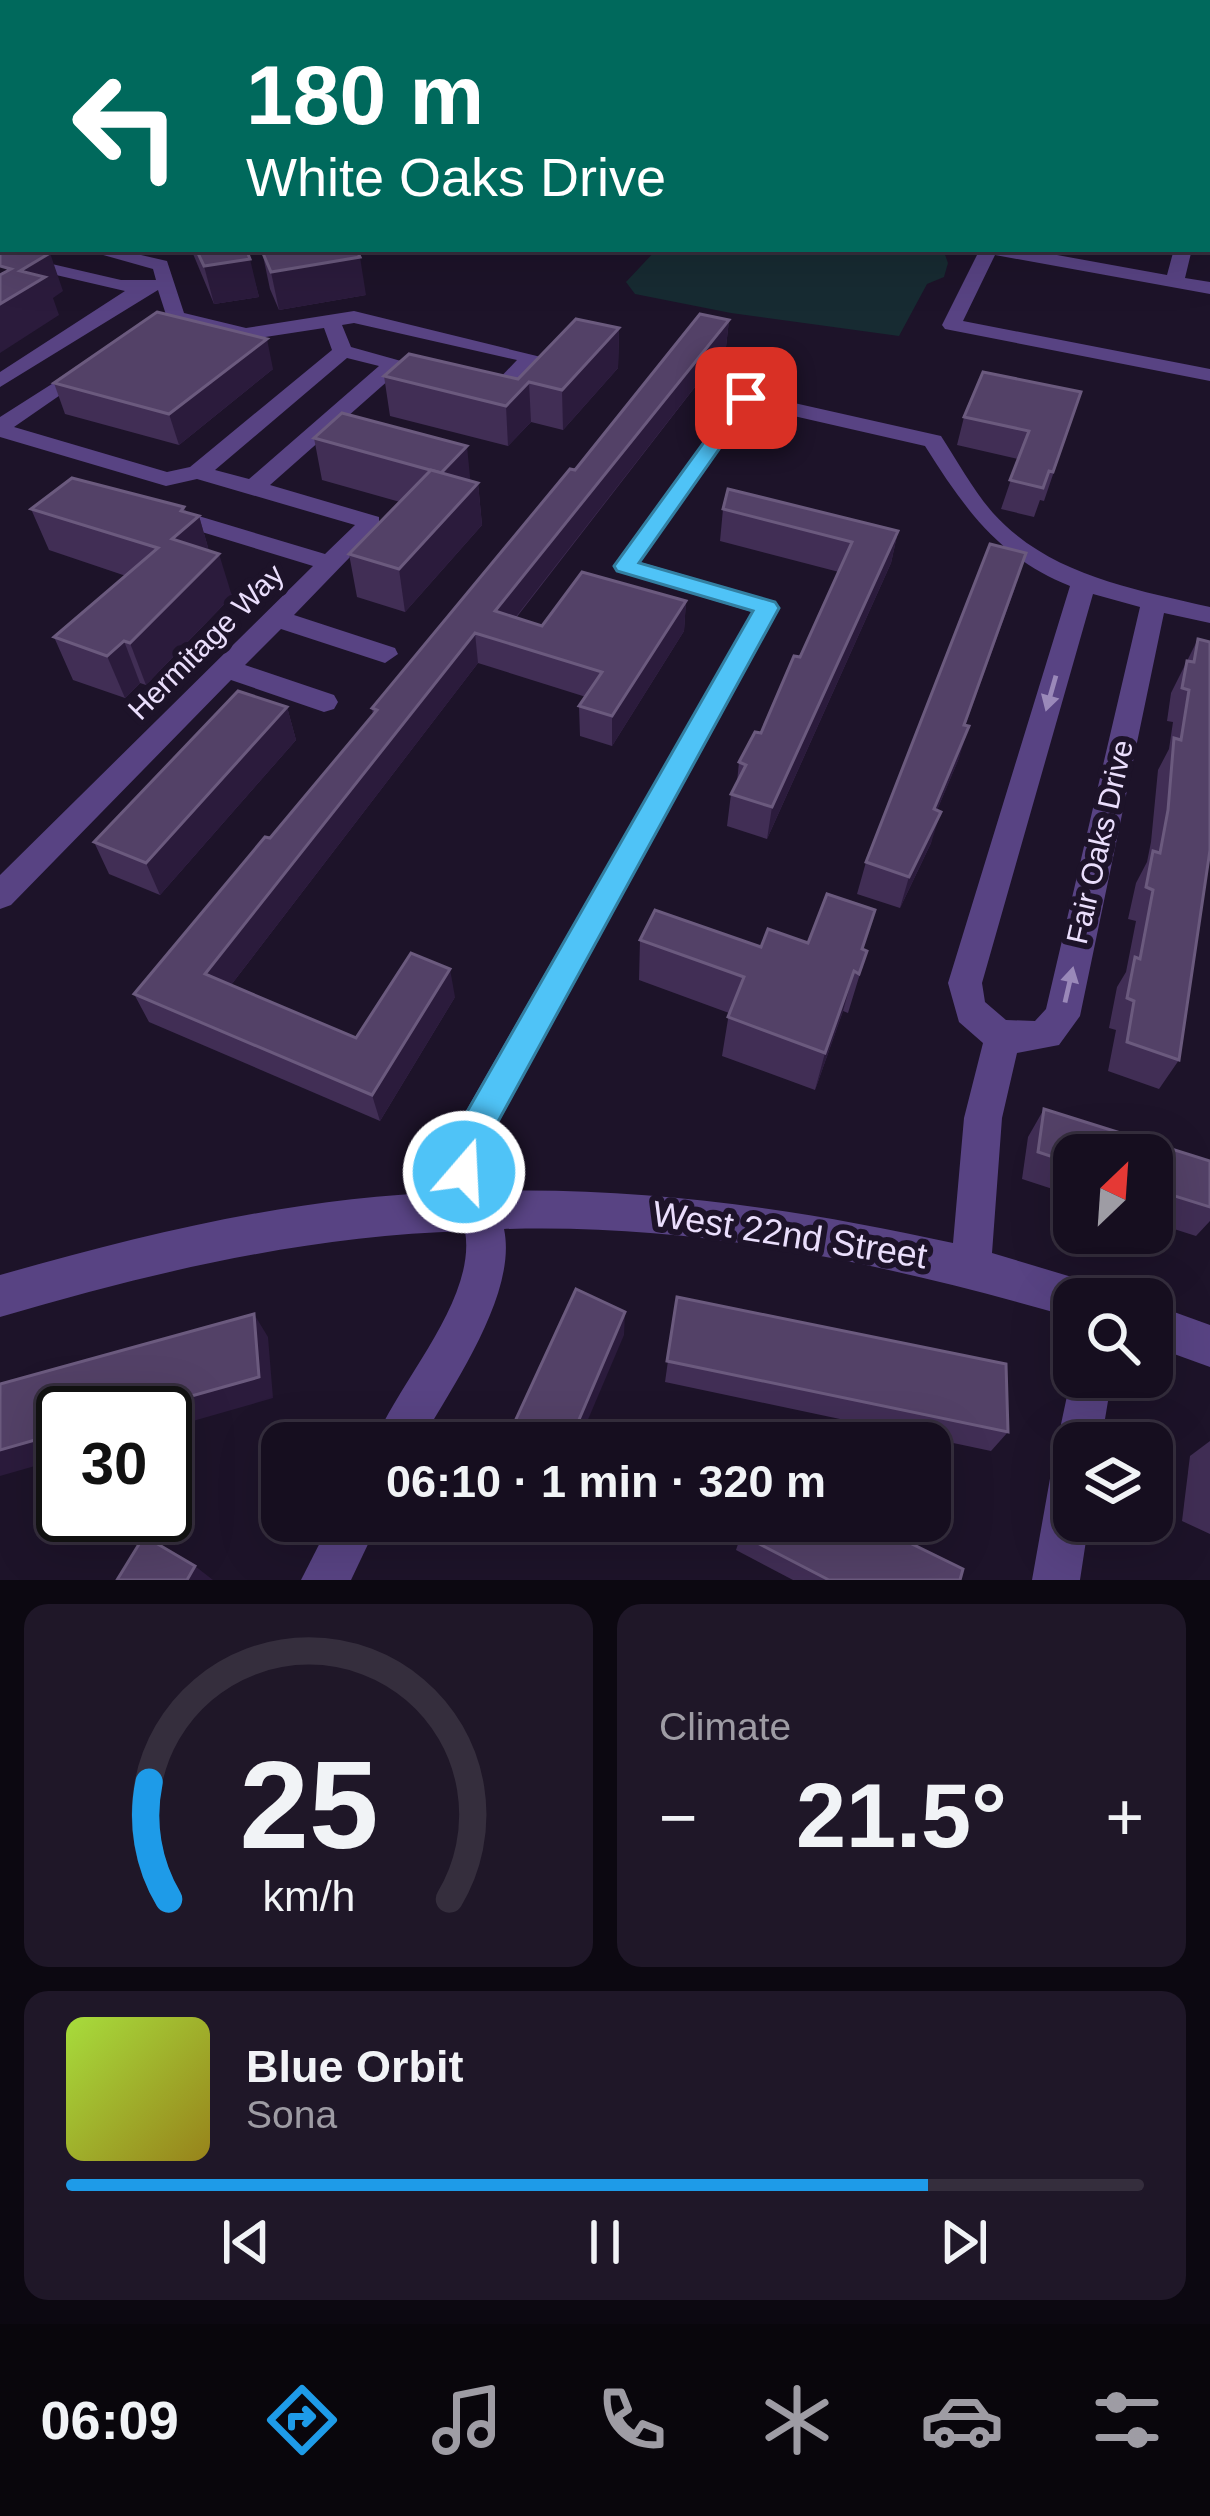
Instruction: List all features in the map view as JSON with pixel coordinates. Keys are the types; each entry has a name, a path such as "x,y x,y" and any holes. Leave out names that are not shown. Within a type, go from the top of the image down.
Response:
{"street":[{"path":"105,252 161,265 166,319 246,334 354,317 531,357 501,388 343,351"},
{"path":"989,252 952,325 1210,375"},
{"path":"1008,252 1210,288"},
{"path":"1175,281 1182,252"},
{"path":"0,257 122,286 166,283"},
{"path":"0,381 140,289 166,283"},
{"path":"331,321 343,351"},
{"path":"198,472 343,351"},
{"path":"0,429 97,361"},
{"path":"253,488 395,363"},
{"path":"408,1422 482,1276 486,1245 464,1172 472,1135 767,608 625,566 746,398 933,441 996,531 1034,558 1084,581 1210,615"},
{"name":"Hermitage Way","path":"0,429 166,479 198,472 371,522 0,896"},
{"path":"155,476 148,508 330,563"},
{"path":"971,1267 983,1118 1003,1035 986,1027 970,1010 965,983 1084,581"},
{"name":"Fair Oaks Drive","path":"1003,1035 1035,1039 1053,1030 1062,1016 1154,601"},
{"path":"276,618 385,654"},
{"path":"226,668 324,703"},
{"name":"West 22nd Street","path":"0,1296 207,1240 368,1216 476,1208 620,1209 722,1217 894,1247 1053,1291"},
{"path":"1173,1332 1210,1346"},
{"path":"326,1580 345,1542"},
{"path":"1056,1580 1062,1542"}],"shaded area":[{"path":"654,252 944,252 948,263 944,277 927,284 899,336 731,313 635,294 626,282"}],"building":[{"path":"0,252 50,253 20,271 45,277 0,304 0,275 11,269 0,266"},
{"path":"197,252 247,252 250,259 204,266"},
{"path":"262,252 358,252 360,257 271,272"},
{"path":"157,312 267,339 169,414 54,383"},
{"path":"700,314 729,320 495,611 542,626 582,572 686,601 612,716 579,706 602,672 475,633 205,974 356,1038 411,953 450,969 372,1095 134,994 377,710 372,708 570,469 575,470"},
{"path":"576,319 619,328 562,390 529,382 506,406 384,376 409,354 518,379"},
{"path":"983,372 1081,392 1043,488 1010,480 1029,431 964,417"},
{"path":"342,413 467,446 441,473 314,438"},
{"path":"431,470 478,483 399,569 349,554"},
{"path":"72,478 184,507 181,511 199,516 172,539 219,554 130,643 124,641 107,656 54,637 158,548 31,509"},
{"path":"728,489 898,531 772,807 731,794 746,765 739,762 755,732 761,733 852,542 723,509"},
{"path":"990,544 1026,553 964,725 969,726 934,809 941,812 909,877 866,862"},
{"path":"1198,639 1210,642 1210,850 1179,1060 1127,1042 1134,1001 1127,998 1153,890 1146,887 1153,851 1160,853 1168,810 1174,738 1181,740 1189,690 1182,688 1187,661 1194,662"},
{"path":"238,691 287,707 146,863 94,842"},
{"path":"827,894 875,910 859,974 854,971 825,1053 728,1017 744,977 640,940 655,910 761,947 768,929 808,943"},
{"path":"1044,1109 1124,1134 1053,1134 1053,1157 1038,1152"},
{"path":"1173,1149 1210,1161 1210,1207 1173,1196"},
{"path":"576,1289 625,1312 578,1422 515,1422"},
{"path":"677,1297 1006,1364 1008,1432 667,1361"},
{"path":"254,1314 259,1377 192,1396 192,1386 36,1386 36,1440 0,1450 0,1384"},
{"path":"140,1542 154,1542 195,1566 187,1580 117,1580"},
{"path":"756,1542 908,1542 963,1569 960,1580 829,1580"}],"route":[{"path":"464,1172 472,1135 767,608 625,566 746,398"}]}
